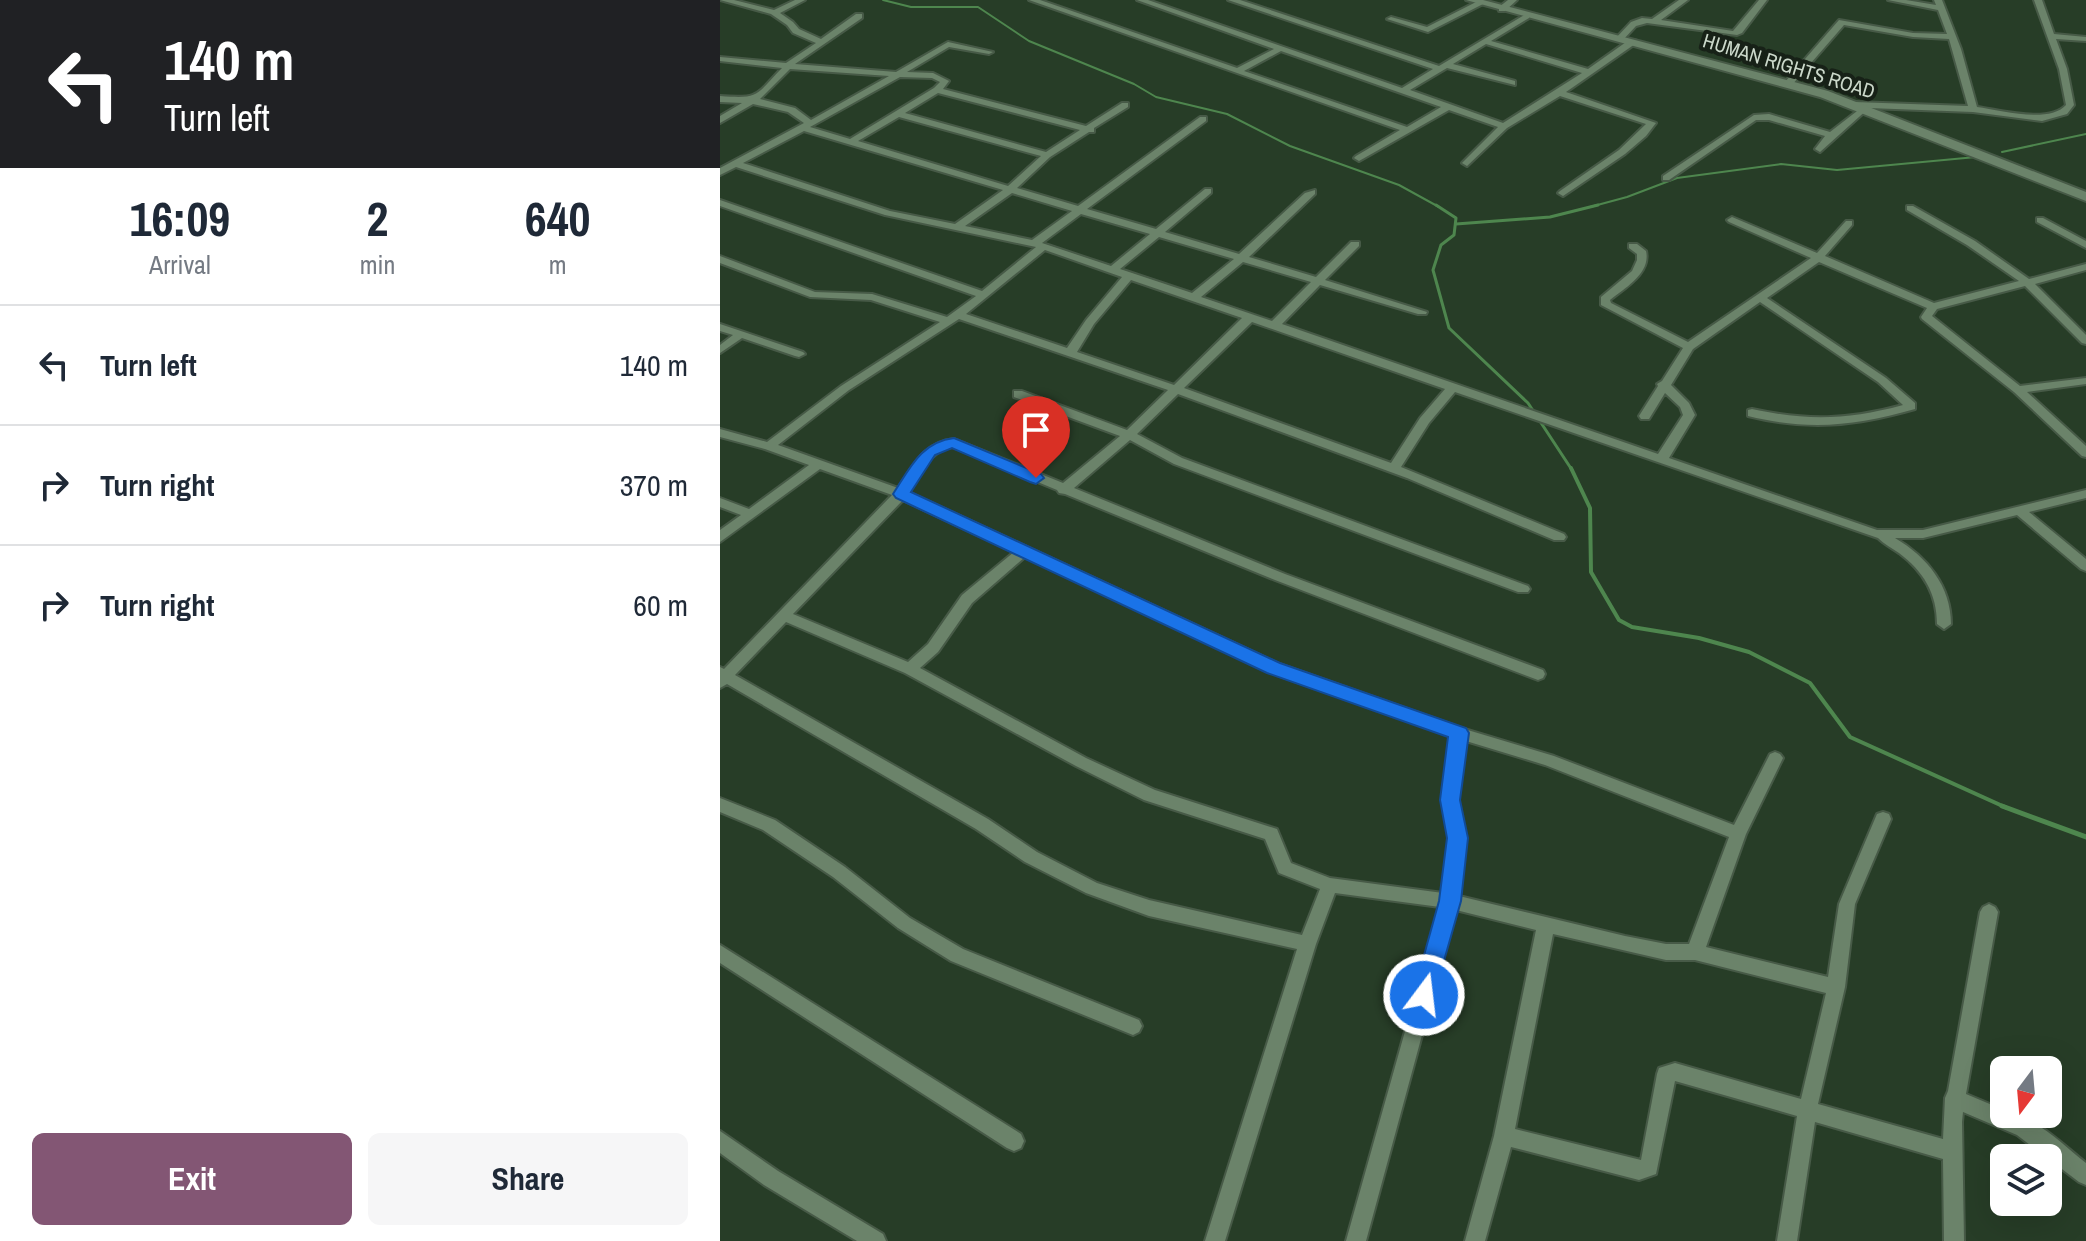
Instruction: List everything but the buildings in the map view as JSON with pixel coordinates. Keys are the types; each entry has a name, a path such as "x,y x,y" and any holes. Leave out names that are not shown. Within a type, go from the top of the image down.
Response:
{"street":[{"path":"723,0 774,13 792,22 796,31 819,41"},
{"path":"774,13 801,0"},
{"path":"1033,0 1405,129"},
{"path":"1232,0 1444,67 1512,83"},
{"path":"1502,9 1513,0"},
{"path":"1654,21 1684,0"},
{"path":"1467,163 1504,126 1559,93 1625,41 1635,21 1641,19 1734,33 1739,31 1763,0"},
{"path":"1892,0 1939,4 1973,109"},
{"path":"1820,149 1860,107 1973,109 2042,118 2064,112 2074,102 2038,0"},
{"path":"1148,1 1504,126"},
{"path":"1391,19 1428,30 1476,2"},
{"name":"HUMAN RIGHTS ROAD","path":"1476,2 1788,84 1860,107 2086,197"},
{"path":"720,120 752,101 819,41 859,16"},
{"path":"1403,91 1526,16"},
{"path":"1788,84 1842,22 1913,35 1952,37"},
{"path":"2051,36 2086,39"},
{"path":"1487,42 1588,72"},
{"path":"720,172 953,43 989,52"},
{"path":"1237,71 1280,49"},
{"path":"720,59 945,81 937,90 852,141"},
{"path":"937,90 1091,130"},
{"path":"1559,93 1652,123 1603,167 1588,173 1563,193"},
{"path":"720,99 752,101 800,112 805,125"},
{"path":"958,227 1008,191 1047,155 1091,130 1125,105"},
{"path":"1359,158 1447,107"},
{"path":"898,114 1047,155"},
{"path":"1666,178 1754,118 1769,117 1831,135"},
{"path":"769,446 845,388 954,318 1080,211 1203,119"},
{"path":"805,125 1008,191 1422,312"},
{"path":"735,164 888,213 1040,244 1876,534 1901,547 1925,569 1942,596 1944,624"},
{"path":"1114,269 1208,191"},
{"path":"1195,296 1242,258 1312,192"},
{"path":"720,203 984,295"},
{"path":"1910,208 1971,243 2027,282 2086,341"},
{"path":"1732,220 1933,307 2086,267"},
{"path":"2040,220 2086,245"},
{"path":"1645,416 1689,347 1819,257 1849,223"},
{"path":"1275,325 1355,244"},
{"path":"1633,246 1642,253 1642,263 1637,272 1605,299 1606,305 1689,347"},
{"path":"720,259 814,295 872,297 1070,353 1394,469 1476,500 1559,537"},
{"path":"1070,353 1090,322 1130,274"},
{"path":"1752,413 1788,422 1828,424 1859,422 1911,406 1863,366 1761,298"},
{"path":"1933,307 1926,317 1929,322 2018,390 2086,453"},
{"path":"1063,490 1129,435 1250,317"},
{"path":"720,327 799,354"},
{"path":"720,350 741,334"},
{"path":"2018,390 2086,381"},
{"path":"1661,460 1689,415 1685,406 1663,384"},
{"path":"1394,469 1424,421 1454,386"},
{"path":"1018,394 1129,435 1178,461 1523,589"},
{"path":"720,433 769,446 901,494 1274,668 1459,733 1549,760 1738,834"},
{"path":"1307,944 1149,908 1092,888 1031,857 982,824 722,677 901,494 929,452 942,444 954,443 1280,577 1538,674"},
{"path":"720,537 819,464"},
{"path":"1876,534 1923,534 2086,494"},
{"path":"720,502 750,514"},
{"path":"2021,512 2086,566"},
{"path":"910,669 933,648 967,599 1022,552"},
{"path":"783,615 910,669 1081,762 1150,795 1271,834 1285,868 1330,885 1450,901 1625,944 1666,952 1695,952 1836,987"},
{"path":"1356,1241 1450,901 1457,838 1450,800 1459,733"},
{"path":"1695,952 1738,834 1775,758"},
{"path":"720,805 769,825 839,872 904,923 957,955 1133,1026"},
{"path":"1787,1241 1807,1112 1836,987 1847,904 1883,819"},
{"path":"1215,1241 1307,944 1330,885"},
{"path":"1954,1241 1950,1151 1954,1098 1989,912"},
{"path":"1475,1241 1504,1136 1546,924"},
{"path":"720,953 1014,1141"},
{"path":"1504,1136 1639,1170 1649,1167 1666,1074 1675,1072 1950,1151"},
{"path":"1954,1098 2024,1128 2086,1175"},
{"path":"720,1141 771,1178 876,1241"}],"waterway":[{"path":"883,0 911,7 978,7 1029,41 1134,84 1156,97 1227,114 1290,146 1399,185 1439,207"},
{"path":"2002,152 2086,134"},
{"path":"1590,207 1677,178 1781,164 1837,170 1976,157"},
{"path":"1436,205 1456,218 1454,235 1441,245 1433,270 1449,328 1528,403 1572,470"},
{"path":"1590,207 1598,205"},
{"path":"1456,224 1550,217 1590,207"},
{"path":"1572,470 1590,508 1591,572 1619,620 1632,627 1699,638 1749,652 1810,683 1850,737 2005,807"},
{"path":"2005,807 2086,837"}],"route":[{"path":"1036,478 954,443 942,444 929,452 901,494 1274,668 1459,733 1450,800 1457,838 1450,901 1424,995"}]}
